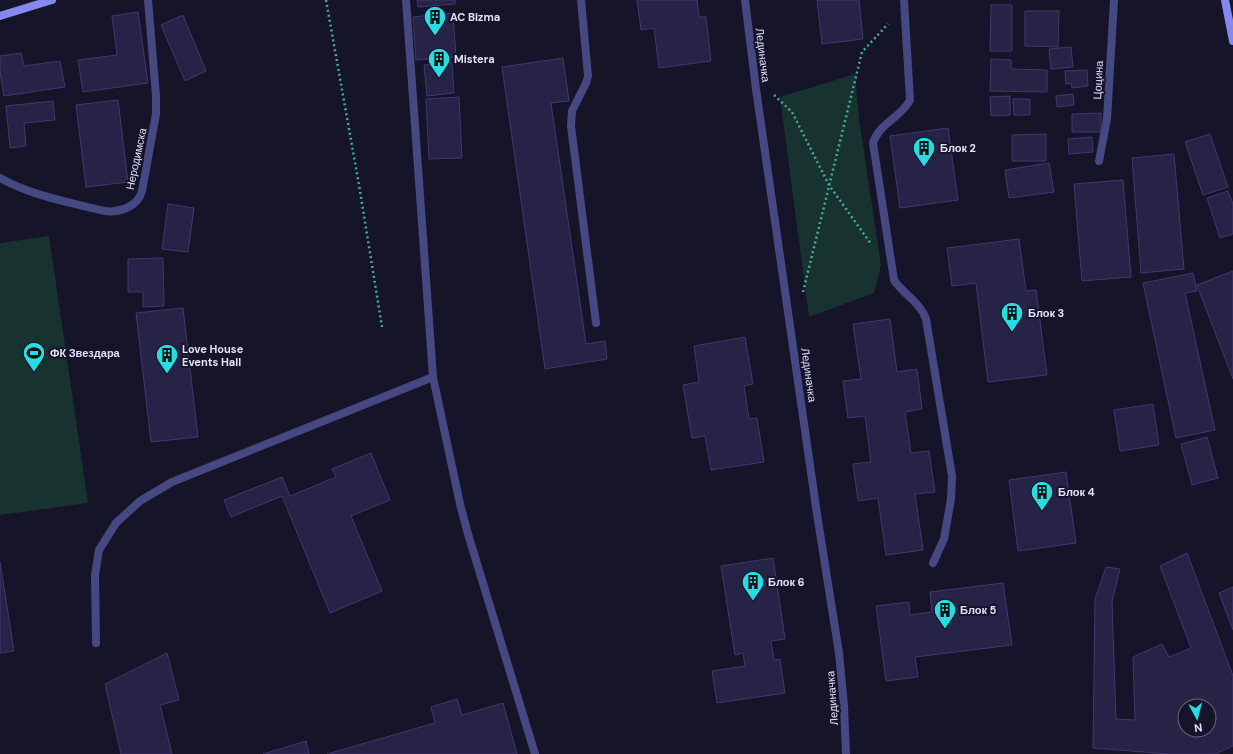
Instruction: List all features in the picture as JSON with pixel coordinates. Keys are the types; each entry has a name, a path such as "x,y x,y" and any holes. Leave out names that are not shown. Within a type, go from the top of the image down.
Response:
{"street":[{"path":"0,16 52,0"},
{"name":"Неродимска","path":"0,178 13,185 39,194 104,211 113,212 120,210 130,206 137,200 142,191 156,114 156,96 148,0"},
{"path":"406,0 433,377 460,504 468,534 535,754"},
{"path":"581,0 588,76 572,111 571,126 596,323"},
{"name":"Лединачка","path":"744,0 839,653 844,706 846,754"},
{"name":"Цоцина","path":"1099,161 1107,119 1114,0"},
{"path":"1225,0 1233,41"},
{"path":"904,3 910,100 906,107 881,128 875,136 873,143 894,280 899,288 920,306 926,318 952,476 944,539 933,563"},
{"path":"96,643 95,575 99,550 116,523 140,502 172,482 433,377"}],"path":[{"path":"326,0 359,184 382,327"},
{"path":"802,299 862,52 904,3"},
{"path":"756,89 773,94 792,112 830,185 875,250"}],"green space":[{"path":"855,74 859,119 881,265 874,293 809,317 780,97"},
{"name":"ФК Звездара","path":"49,236 88,503 0,515 0,243"}],"building":[{"path":"417,0 455,0 455,4 418,7"},
{"path":"637,0 697,0 699,17 706,17 711,61 659,68 654,28 641,30"},
{"path":"817,0 859,0 863,39 822,44"},
{"path":"991,5 1012,5 1012,51 990,51"},
{"path":"1025,11 1059,11 1058,47 1025,46"},
{"path":"138,12 148,83 83,92 78,60 117,55 112,16"},
{"name":"AC Bizma","path":"453,13 456,57 416,60 413,17"},
{"path":"183,15 206,71 185,81 161,25"},
{"path":"1071,47 1073,67 1051,69 1049,49"},
{"path":"21,53 24,66 60,61 65,87 4,96 0,72 0,56"},
{"path":"563,58 569,101 551,103 586,344 605,341 607,359 545,369 502,67"},
{"path":"991,59 1011,60 1011,69 1047,70 1047,92 990,91"},
{"name":"Mistera","path":"452,63 454,93 427,96 424,65"},
{"path":"1087,70 1088,86 1072,88 1071,83 1066,84 1065,71"},
{"path":"1073,94 1074,105 1057,107 1056,96"},
{"path":"1010,96 1010,115 991,116 990,97"},
{"path":"459,97 462,158 429,159 426,99"},
{"path":"1013,99 1030,99 1030,115 1014,115"},
{"path":"118,100 128,182 86,187 76,105"},
{"path":"53,101 55,120 24,123 26,146 10,148 6,106"},
{"path":"1101,113 1101,132 1072,132 1072,114"},
{"name":"Блок 2","path":"948,128 958,200 900,208 890,136"},
{"path":"1046,134 1046,161 1012,161 1012,135"},
{"path":"1210,134 1228,187 1203,195 1185,142"},
{"path":"1092,137 1093,152 1069,154 1068,139"},
{"path":"1174,154 1184,269 1141,273 1132,158"},
{"path":"1049,163 1054,192 1009,198 1005,170"},
{"path":"1123,180 1131,277 1082,281 1074,184"},
{"path":"1228,191 1233,204 1233,234 1220,238 1207,198"},
{"path":"168,204 194,208 188,252 162,249"},
{"name":"Блок 3","path":"1019,239 1026,291 1036,290 1047,375 988,382 976,283 952,286 947,248"},
{"path":"163,258 164,306 143,307 143,292 128,292 128,259"},
{"path":"1233,271 1233,379 1197,285"},
{"path":"1193,273 1197,291 1185,293 1215,430 1176,438 1143,283"},
{"name":"Love House Events Hall","path":"183,308 198,437 151,442 136,313"},
{"path":"890,319 897,372 917,369 922,409 905,412 911,453 929,451 935,492 915,494 923,550 886,555 878,498 858,501 853,464 871,462 865,416 848,418 843,381 861,379 853,324"},
{"path":"745,337 753,384 744,386 749,419 757,418 764,462 711,470 705,436 692,438 683,385 699,382 694,346"},
{"path":"1153,404 1159,445 1120,451 1114,410"},
{"path":"1207,437 1218,478 1192,485 1181,444"},
{"path":"371,453 390,500 351,516 382,591 330,613 282,496 231,517 224,500 282,477 290,496 336,477 332,469"},
{"name":"Блок 4","path":"1066,472 1076,543 1018,551 1009,480"},
{"path":"1187,553 1233,676 1233,746 1215,754 1169,754 1093,748 1095,599 1106,567 1120,569 1112,602 1116,719 1135,720 1133,657 1162,644 1169,657 1191,648 1160,566"},
{"name":"Блок 6","path":"773,558 785,639 771,641 774,660 780,659 785,693 717,703 712,671 745,666 743,653 735,655 721,566"},
{"path":"0,562 14,651 0,653"},
{"name":"Блок 5","path":"1003,583 1012,645 915,657 918,677 886,681 876,606 909,602 910,615 932,612 930,592"},
{"path":"1233,587 1233,630 1219,593"},
{"path":"167,653 179,700 160,705 172,754 121,754 105,684"},
{"path":"457,699 462,715 503,703 517,754 327,754 435,723 431,707"},
{"path":"306,741 309,754 263,754"}],"place":[{"name":"AC Bizma","path":"435,36"},
{"name":"Mistera","path":"439,78"},
{"name":"Блок 2","path":"924,168"},
{"name":"Блок 3","path":"1012,332"},
{"name":"ФК Звездара","path":"34,372"},
{"name":"Love House Events Hall","path":"167,374"},
{"name":"Блок 4","path":"1042,512"},
{"name":"Блок 6","path":"753,602"},
{"name":"Блок 5","path":"945,630"}]}
